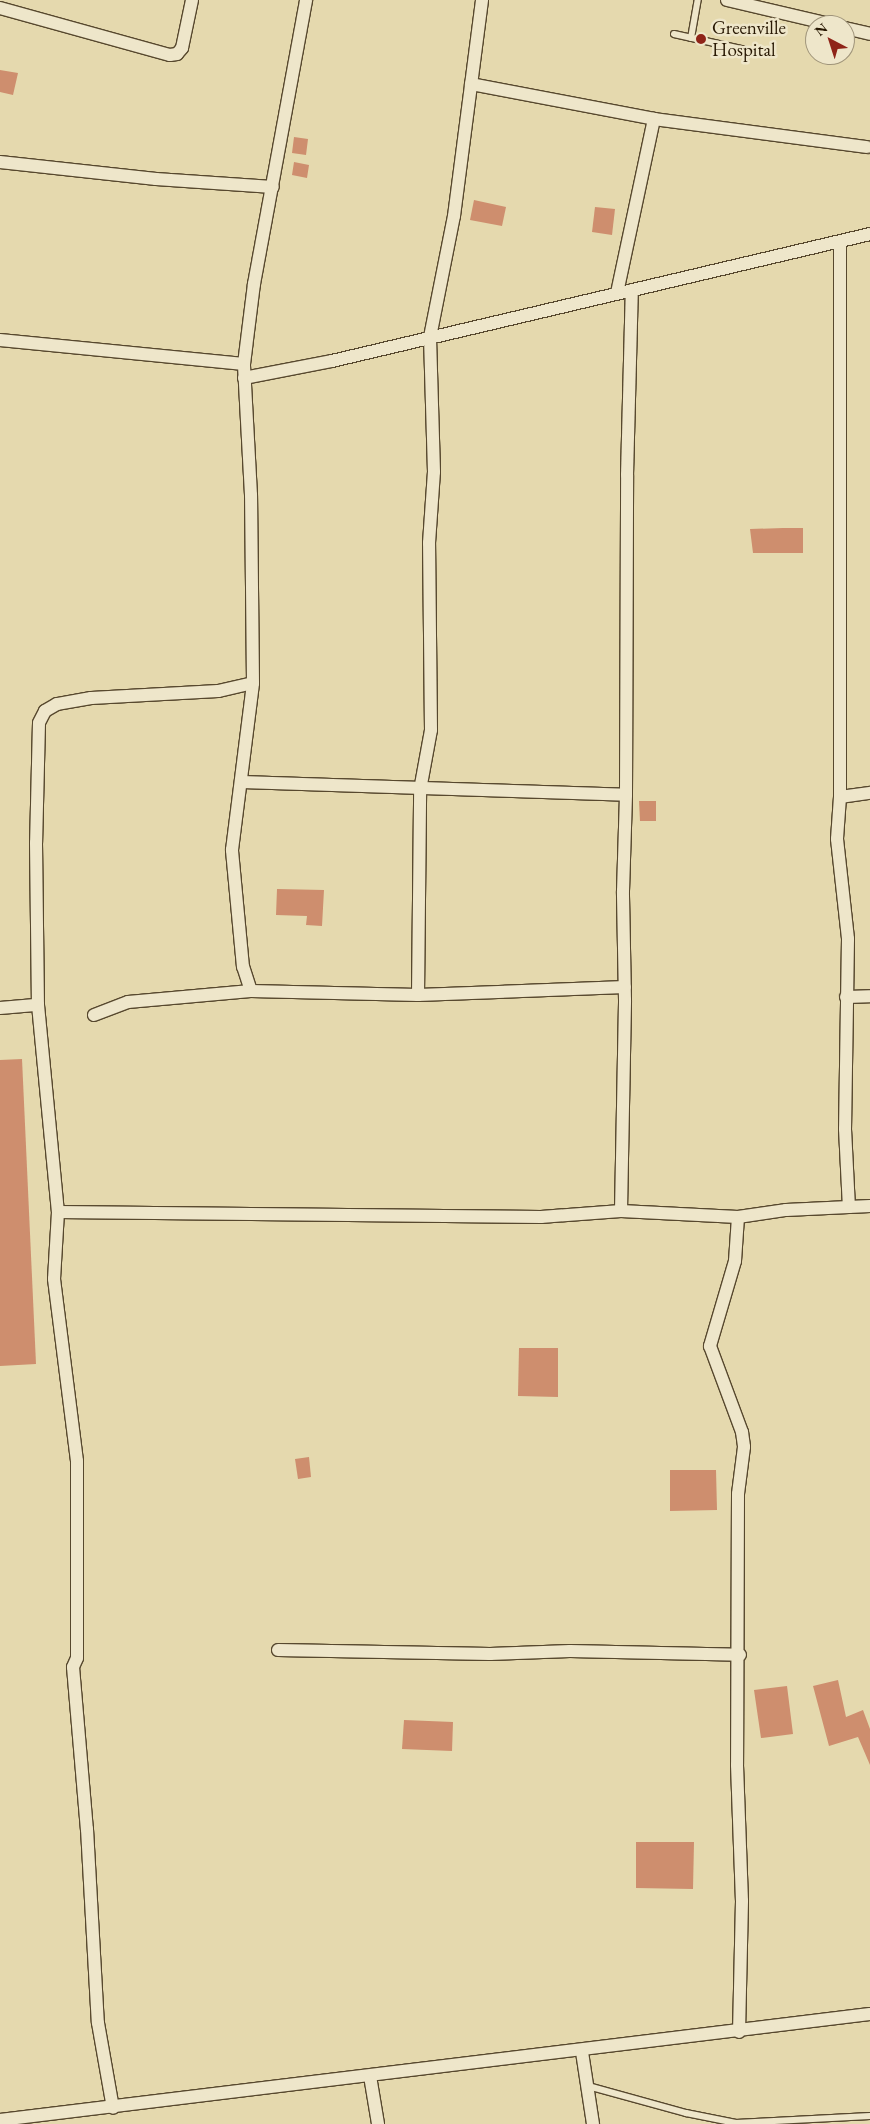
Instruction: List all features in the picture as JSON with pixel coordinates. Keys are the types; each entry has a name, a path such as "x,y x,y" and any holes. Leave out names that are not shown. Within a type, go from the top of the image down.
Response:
{"street":[{"path":"0,8 170,55 178,54 182,48 192,0"},
{"path":"251,991 242,958 232,850 253,683 251,495 244,364 254,284 306,0"},
{"path":"418,995 420,790 431,730 429,544 434,472 430,337 454,216 482,0"},
{"path":"727,0 805,18"},
{"path":"855,30 870,34"},
{"path":"471,84 654,119 867,147"},
{"path":"617,293 654,119"},
{"path":"0,162 273,187"},
{"path":"244,378 430,337 870,234"},
{"path":"840,242 840,797 837,840 847,910 845,1130 849,1207"},
{"path":"621,1211 625,987 623,891 626,795 627,475 632,290"},
{"path":"0,340 244,364"},
{"path":"113,2108 98,2023 87,1829 72,1667 77,1658 77,1461 54,1279 58,1212 38,1005 36,843 39,722 45,711 57,704 91,698 218,691 253,683"},
{"path":"242,782 420,790 626,795"},
{"path":"840,797 870,793"},
{"path":"94,1015 128,1002 251,991 418,995 625,987"},
{"path":"846,997 870,996"},
{"path":"0,1008 38,1005"},
{"path":"58,1212 542,1217 621,1211 738,1217 786,1210 870,1206"},
{"path":"738,1217 735,1261 710,1346 742,1432 744,1447 738,1494 740,1655 737,1765 742,1901 739,2032"},
{"path":"278,1650 490,1654 570,1650 740,1655"},
{"path":"0,2120 582,2052 870,2014"},
{"path":"582,2052 593,2124"},
{"path":"370,2076 378,2124"}],"lane":[{"path":"691,38 698,0"},
{"path":"674,34 750,51"},
{"path":"588,2086 686,2113 736,2123 870,2116"}],"building":[{"path":"0,70 18,73 13,95 0,92"},
{"path":"294,137 308,139 306,155 292,153"},
{"path":"294,162 309,165 307,178 292,175"},
{"path":"474,200 506,207 502,226 470,220"},
{"path":"595,207 615,209 612,235 592,232"},
{"path":"803,528 803,553 753,553 750,529"},
{"path":"639,801 656,801 656,821 640,821"},
{"path":"277,889 324,890 322,926 306,925 307,916 276,915"},
{"path":"22,1059 36,1364 0,1366 0,1060"},
{"path":"519,1348 558,1348 558,1397 518,1396"},
{"path":"309,1457 311,1477 298,1479 295,1459"},
{"path":"670,1470 716,1470 717,1510 670,1511"},
{"path":"838,1680 846,1717 863,1710 870,1729 870,1765 858,1737 829,1746 813,1686"},
{"path":"787,1686 793,1734 761,1738 754,1690"},
{"path":"404,1720 453,1722 452,1751 402,1749"},
{"path":"636,1842 694,1842 693,1889 636,1888"}],"place":[{"name":"Greenville Hospital","path":"701,39"}]}
